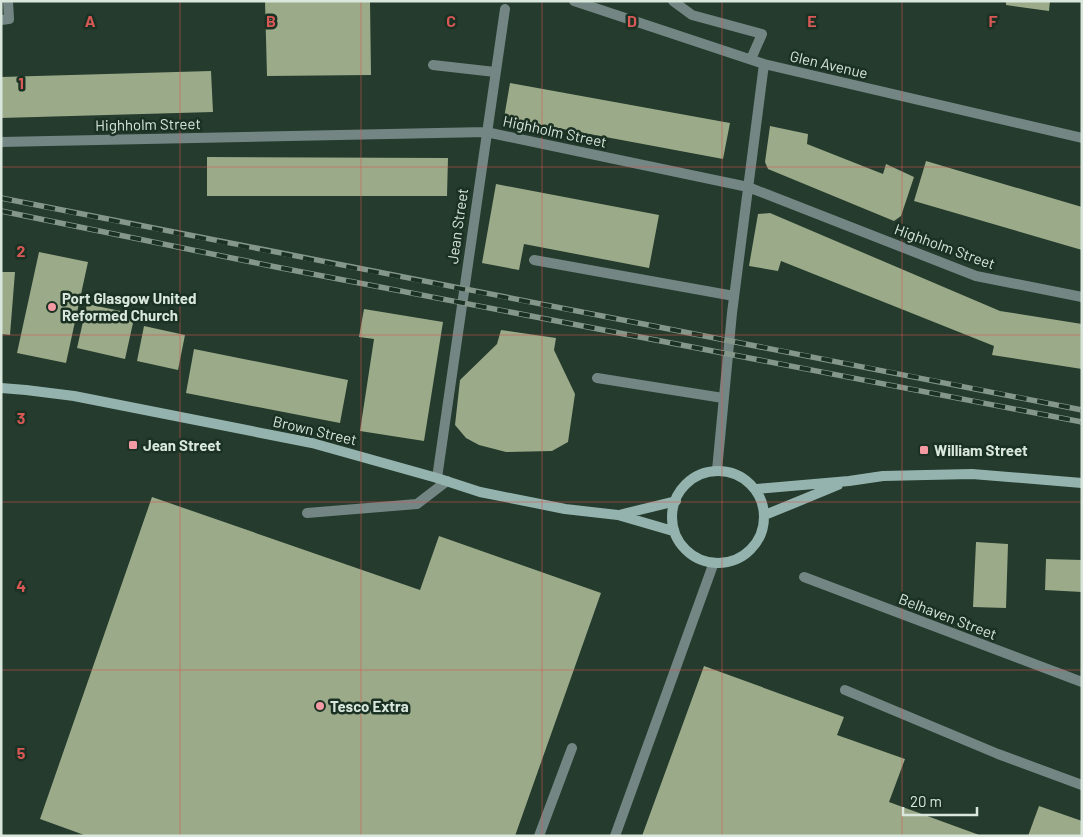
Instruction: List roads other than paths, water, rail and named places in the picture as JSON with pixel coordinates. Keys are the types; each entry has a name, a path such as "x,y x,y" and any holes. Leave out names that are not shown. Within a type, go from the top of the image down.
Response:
{"street":[{"path":"1,20 9,19 8,1"},
{"name":"Glen Avenue","path":"574,1 764,64 1082,138"},
{"path":"673,1 692,15 762,34 751,59"},
{"name":"Jean Street","path":"442,480 486,132 505,9"},
{"path":"717,470 734,296 764,64"},
{"path":"432,65 495,72"},
{"name":"Highholm Street","path":"1,142 258,133 486,132 748,187 976,276 1082,297"},
{"path":"534,260 734,296"},
{"path":"597,378 723,398"},
{"name":"Brown Street","path":"1,388 74,396 312,443 480,492 566,510 618,515 674,531"},
{"path":"717,470 733,474 748,481 757,489 763,500 765,515 760,533 754,545 741,558 730,563 713,565 697,560 683,549 674,531 672,516 682,489 691,479 702,473 717,470"},
{"path":"757,489 883,476 972,474 1082,483"},
{"path":"307,514 417,504 442,480"},
{"path":"765,515 849,481"},
{"name":"Brown Street","path":"618,515 676,501"},
{"path":"615,836 713,565"},
{"name":"Belhaven Street","path":"804,577 1082,682"},
{"path":"845,690 998,754 1082,785"},
{"path":"539,836 572,748"}],"railway":[{"path":"1,198 1082,410"},
{"path":"1,211 276,267 1082,422"}],"place":[{"name":"Port Glasgow United Reformed Church","path":"52,307"},
{"name":"Jean Street","path":"133,445"},
{"name":"William Street","path":"924,450"},
{"name":"Tesco Extra","path":"320,706"}]}
